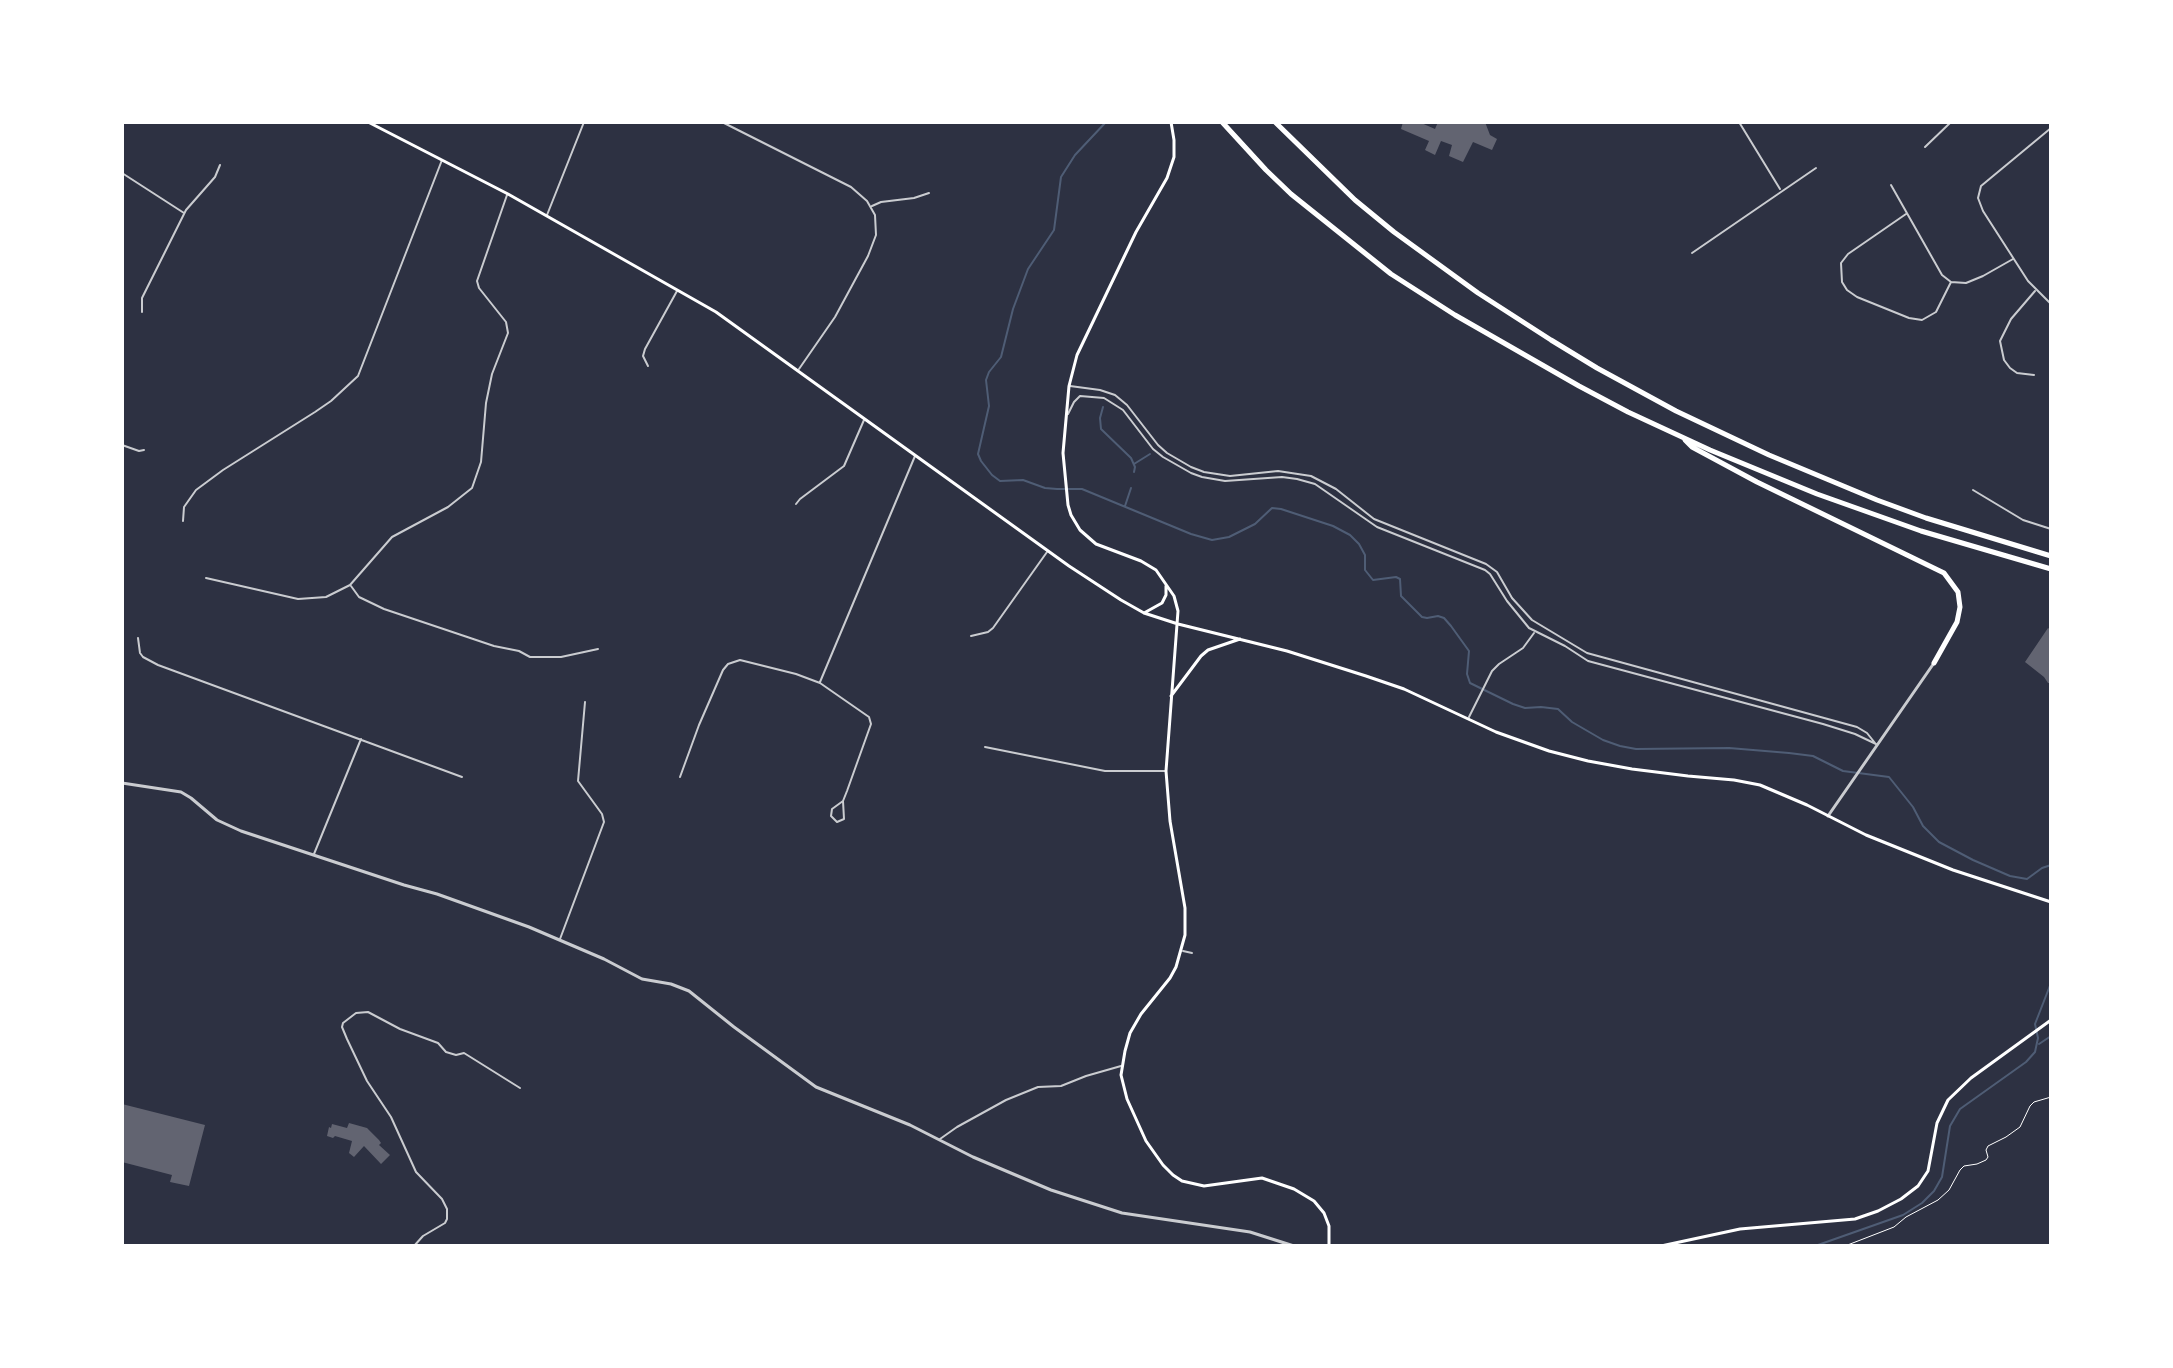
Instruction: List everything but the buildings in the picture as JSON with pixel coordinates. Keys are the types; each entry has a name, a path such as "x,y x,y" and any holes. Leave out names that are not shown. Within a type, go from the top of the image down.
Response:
{"highway":[{"path":"1222,122 1291,194 1391,274 1522,355 1681,437 1817,494 1921,531 2051,569"},
{"path":"1275,122 1346,192 1394,232 1478,293 1597,368 1714,429 1838,484 1926,518 2051,556"},
{"path":"1681,437 1692,447 1757,482 1944,573 1958,592 1959,615 1934,663"}],"main road":[{"path":"368,122 508,194 716,312 1048,551 1144,613 1287,651 1404,689 1509,737 1549,751 1588,761 1750,782 1770,788 1866,835 1953,870 2051,902"},
{"path":"1171,122 1174,147 1171,170 1136,232 1082,344 1069,386 1063,453 1064,482 1071,515 1088,538 1105,549 1150,565 1166,582 1177,604 1166,771 1170,821 1185,908 1185,935 1182,951 1170,978 1130,1033 1122,1066 1123,1086 1153,1153 1173,1175 1182,1181 1204,1186 1262,1178 1294,1189 1314,1201 1324,1213 1329,1226 1329,1246"},
{"path":"1144,613 1162,603 1167,592 1166,582"},
{"path":"1171,696 1208,650 1240,639"},
{"path":"1661,1246 1740,1229 1855,1219 1901,1199 1925,1177 1937,1123 1948,1100 1971,1078 2051,1020"}],"street":[{"path":"547,216 584,122"},
{"path":"722,122 851,187 871,207 877,226 872,247 835,317 798,370"},
{"path":"1739,122 1782,191"},
{"path":"1925,147 1951,122"},
{"path":"2051,128 1979,190 1978,198 1997,233 2036,290 2051,304"},
{"path":"183,521 184,507 196,490 331,401 358,376 442,159"},
{"path":"142,312 142,298 184,213 215,177 220,165"},
{"path":"1692,253 1816,168"},
{"path":"122,173 184,213"},
{"path":"1891,185 1942,275 1951,282 1966,283 2014,258"},
{"path":"871,207 881,202 929,193"},
{"path":"206,578 305,599 326,597 350,585 392,537 459,501 475,484 481,462 492,374 508,333 506,322 479,288 477,281 508,194"},
{"path":"1906,214 1848,254 1841,263 1842,282 1847,290 1909,318 1922,320 1936,312 1951,282"},
{"path":"648,366 643,356 645,349 677,290"},
{"path":"2034,375 2017,373 2010,368 2004,360 2000,341 2011,319 2036,290"},
{"path":"1069,386 1115,395 1127,405 1158,445 1191,467 1230,476 1278,471 1311,476 1336,489 1374,519 1486,564 1497,572 1512,598 1532,620 1587,653 1857,727 1876,744"},
{"path":"1065,418 1080,396 1104,398 1123,410 1153,449 1191,473 1225,481 1282,477 1306,481 1332,494 1362,518 1386,531 1490,574 1518,615 1534,632 1556,641 1588,661 1823,724 1876,744"},
{"path":"796,504 844,466 865,419"},
{"path":"122,445 144,450"},
{"path":"820,683 915,456"},
{"path":"1973,490 2023,520 2051,529"},
{"path":"1386,531 1388,525"},
{"path":"971,636 981,635 993,628 1048,551"},
{"path":"350,585 359,597 384,609 530,657 561,657 598,649"},
{"path":"1469,719 1495,667 1523,648 1534,632"},
{"path":"138,638 140,653 158,665 462,777"},
{"path":"680,777 723,670 728,664 741,660 820,683 865,713 871,721 843,801 844,819 837,822 831,816 832,809 843,801"},
{"path":"1828,816 1934,663"},
{"path":"560,940 604,822 602,814 578,781 585,702"},
{"path":"313,855 361,739"},
{"path":"985,747 1105,771 1166,771"},
{"path":"122,783 181,792 217,820 230,826 529,927 642,979 689,991 816,1087 910,1125 973,1157 1051,1190 1134,1215 1250,1232 1294,1246"},
{"path":"1182,951 1192,953"},
{"path":"414,1246 423,1236 445,1223 447,1209 442,1199 416,1172 391,1117 367,1081 342,1027 343,1023 348,1017 368,1012 400,1029 438,1043 446,1052 456,1055 464,1053 519,1087"},
{"path":"940,1140 1006,1100 1038,1087 1061,1086 1122,1066"}],"path":[{"path":"1845,1246 1894,1227 1906,1217 1930,1206 1949,1190 1964,1166 1986,1160 1988,1146 2020,1127 2034,1102 2051,1097"}],"waterway":[{"path":"1106,122 1075,155 1061,177 1054,230 1028,269 1013,309 1001,357 986,380 989,406 978,454 992,475 1000,481 1023,480 1045,488 1082,489 1212,540 1229,537 1255,524 1272,508 1333,526 1359,544 1365,555 1365,570 1373,580 1400,579 1401,596 1422,617 1438,616 1451,626 1469,651 1467,674 1470,683 1513,704 1525,708 1558,709 1572,722 1620,746 1636,749 1729,748 1789,753 1813,756 1843,771 1889,777 1913,807 1923,826 1939,842 2010,876 2027,879 2051,865"},
{"path":"1103,407 1101,429 1131,458 1134,472"},
{"path":"1134,464 1150,454"},
{"path":"1125,506 1131,488"},
{"path":"1815,1246 1903,1215 1934,1191 1942,1177 1950,1126 1960,1109 2026,1062 2035,1052 2038,1038 2035,1024 2051,983"},
{"path":"2039,1044 2051,1036"}]}
